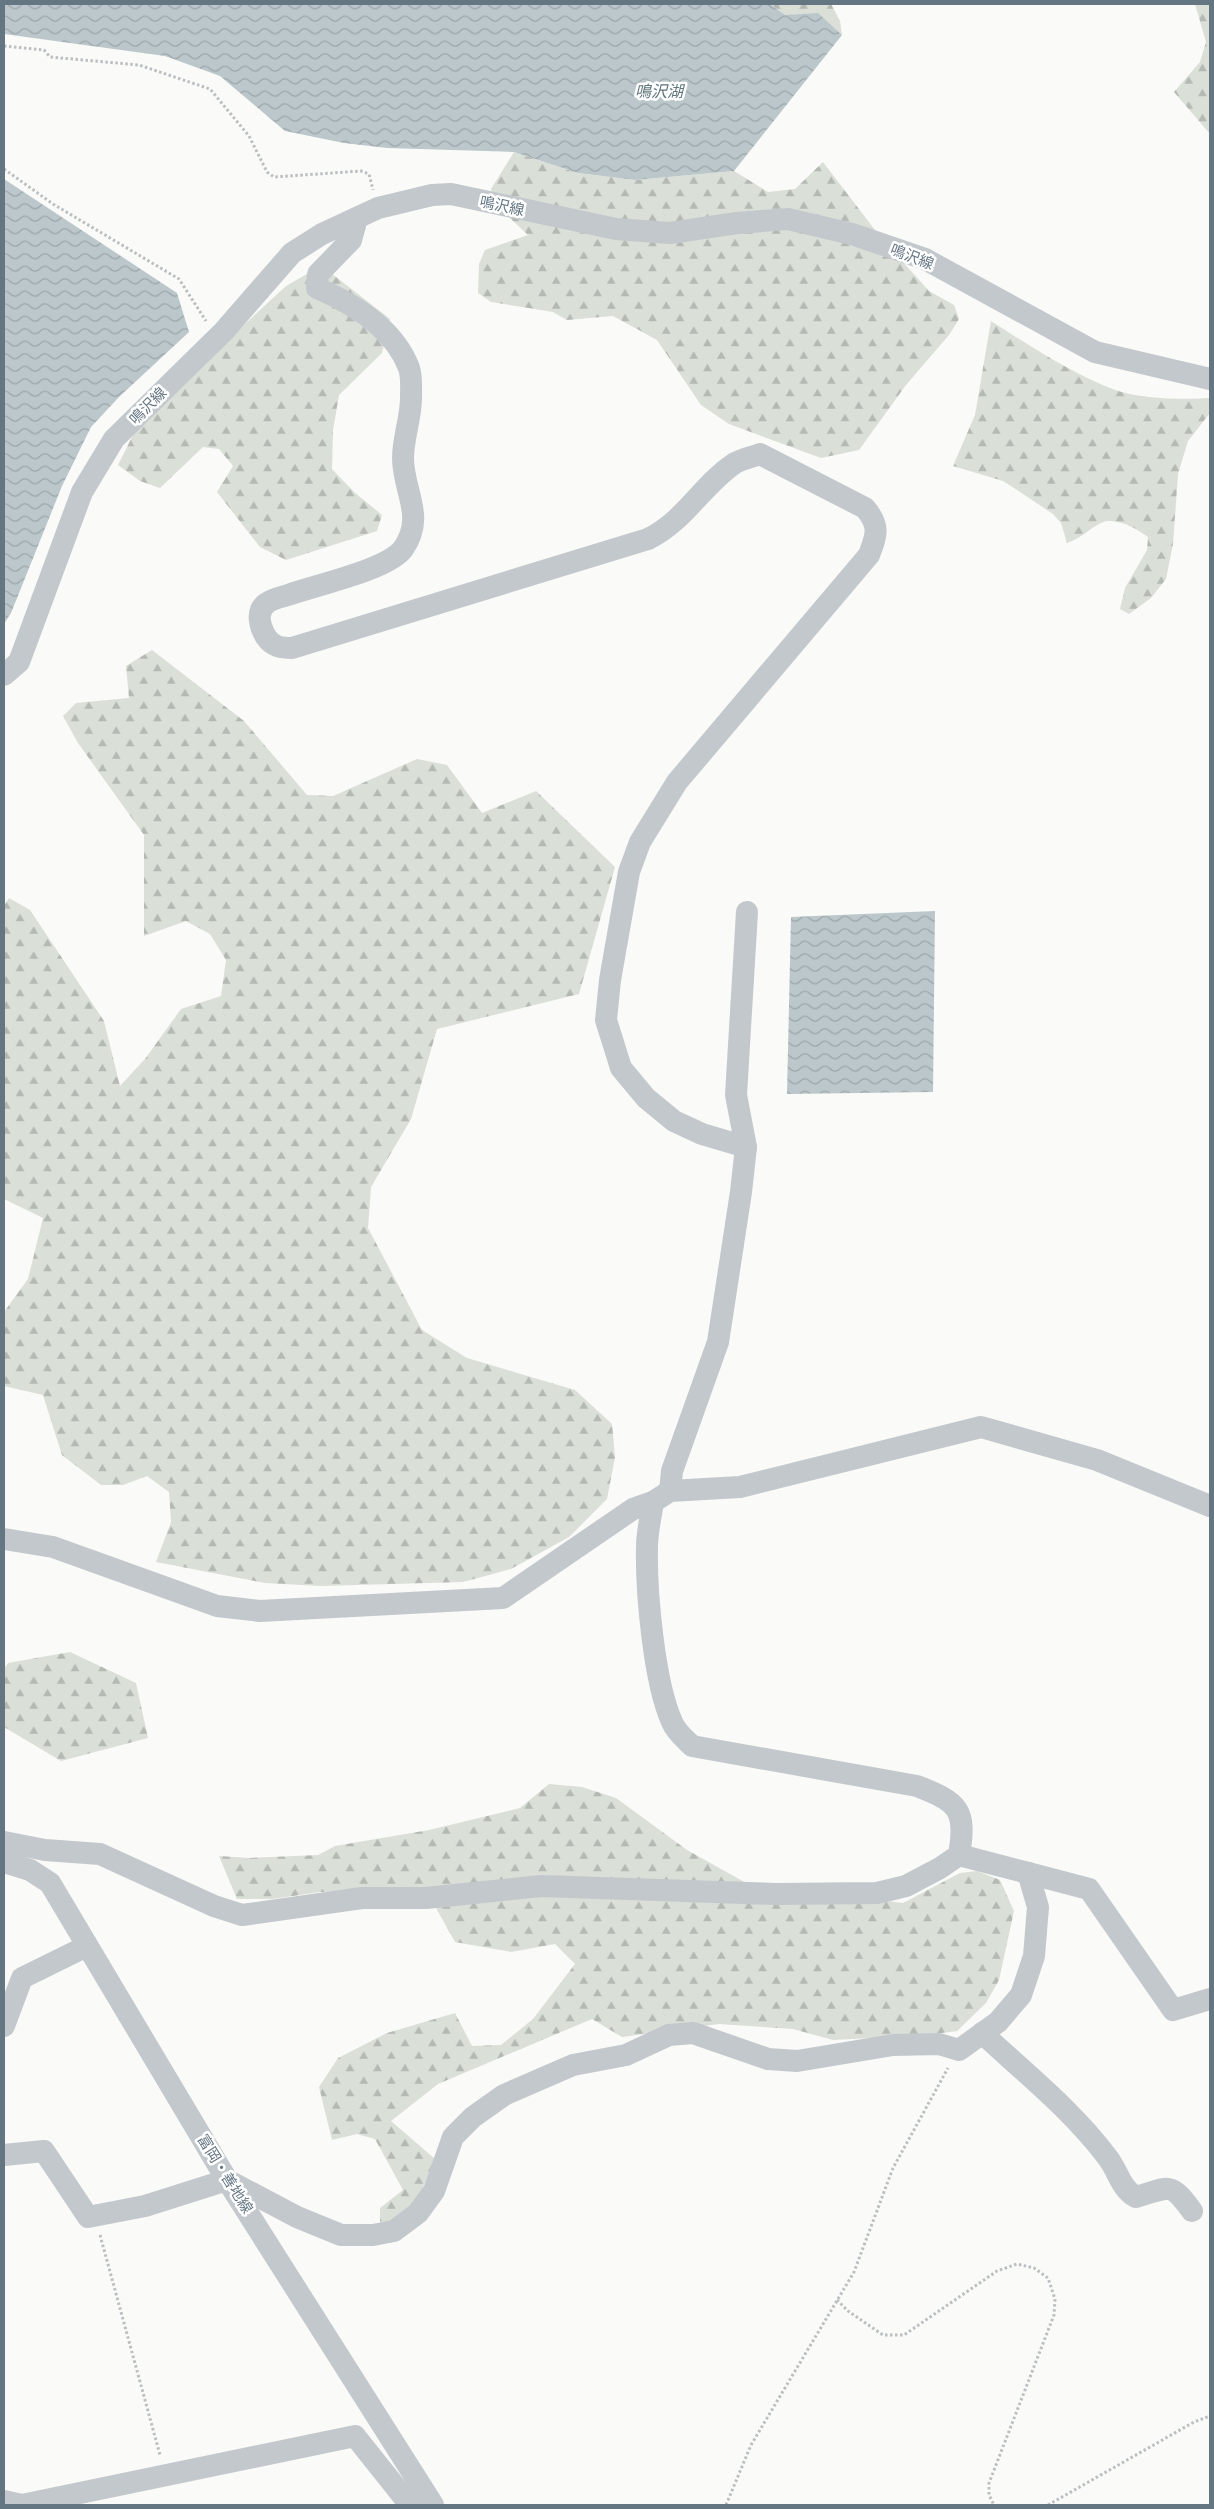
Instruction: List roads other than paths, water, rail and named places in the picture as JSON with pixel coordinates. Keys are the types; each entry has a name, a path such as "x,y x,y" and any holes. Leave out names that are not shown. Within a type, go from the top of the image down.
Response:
{"street":[{"name":"鳴沢線","path":"4,675 18,662 82,492 114,439 224,331 292,253 322,234 378,208 432,195 451,194 587,224 616,229 670,233 737,223 788,219 852,234 925,259 1095,352 1210,379"},
{"path":"357,218 351,240 318,274 317,288 348,302 394,340 410,369 411,400 403,459 413,502 414,528 402,550 378,568 320,584 266,603 260,613 260,628 270,642 280,648 292,648 648,539 666,530 724,472 737,462 760,454 866,508 874,519 877,535 870,555 676,782 640,842 629,872 610,980 606,1020 621,1068 646,1098 674,1121 702,1134 746,1147"},
{"path":"4,1842 45,1850 100,1854 214,1906 242,1915 362,1898 426,1898 541,1886 775,1894 878,1893 906,1886 940,1868 959,1855 963,1832 959,1811 946,1798 917,1786 692,1746 682,1737 673,1724 666,1706 655,1654 646,1546 662,1496 718,1342 746,1147 736,1095 747,912"},
{"path":"4,1539 53,1548 217,1606 260,1611 502,1598 633,1509 662,1496 740,1487 981,1427 1097,1460 1210,1506"},
{"path":"959,1855 1088,1889 1173,2010 1210,1999"},
{"name":"富岡・善地線","path":"4,1862 30,1870 50,1883 227,2180 433,2505"},
{"path":"4,2155 44,2151 88,2217 145,2206 227,2180 297,2217 341,2234 394,2231 418,2213 434,2191 452,2137 473,2117 504,2095 573,2065 626,2055 669,2035 693,2033 768,2059 797,2061 893,2045 939,2044 959,2050 998,2022 1021,1995 1034,1956 1038,1907 1028,1873"},
{"path":"4,2026 22,1978 87,1946"},
{"path":"982,2034 1076,2119 1109,2159 1128,2192 1136,2197 1167,2187 1177,2190 1192,2211"},
{"path":"4,2501 22,2505 355,2436 410,2505"}],"water":[{"name":"鳴沢湖","path":"4,4 770,4 785,15 818,13 842,35 734,171 635,180 578,173 514,152 387,148 344,143 285,131 220,76 165,56 4,34"},
{"path":"4,179 177,293 189,332 119,397 91,427 62,486 11,613 4,624"},
{"path":"935,911 933,1092 787,1094 791,917"}]}
